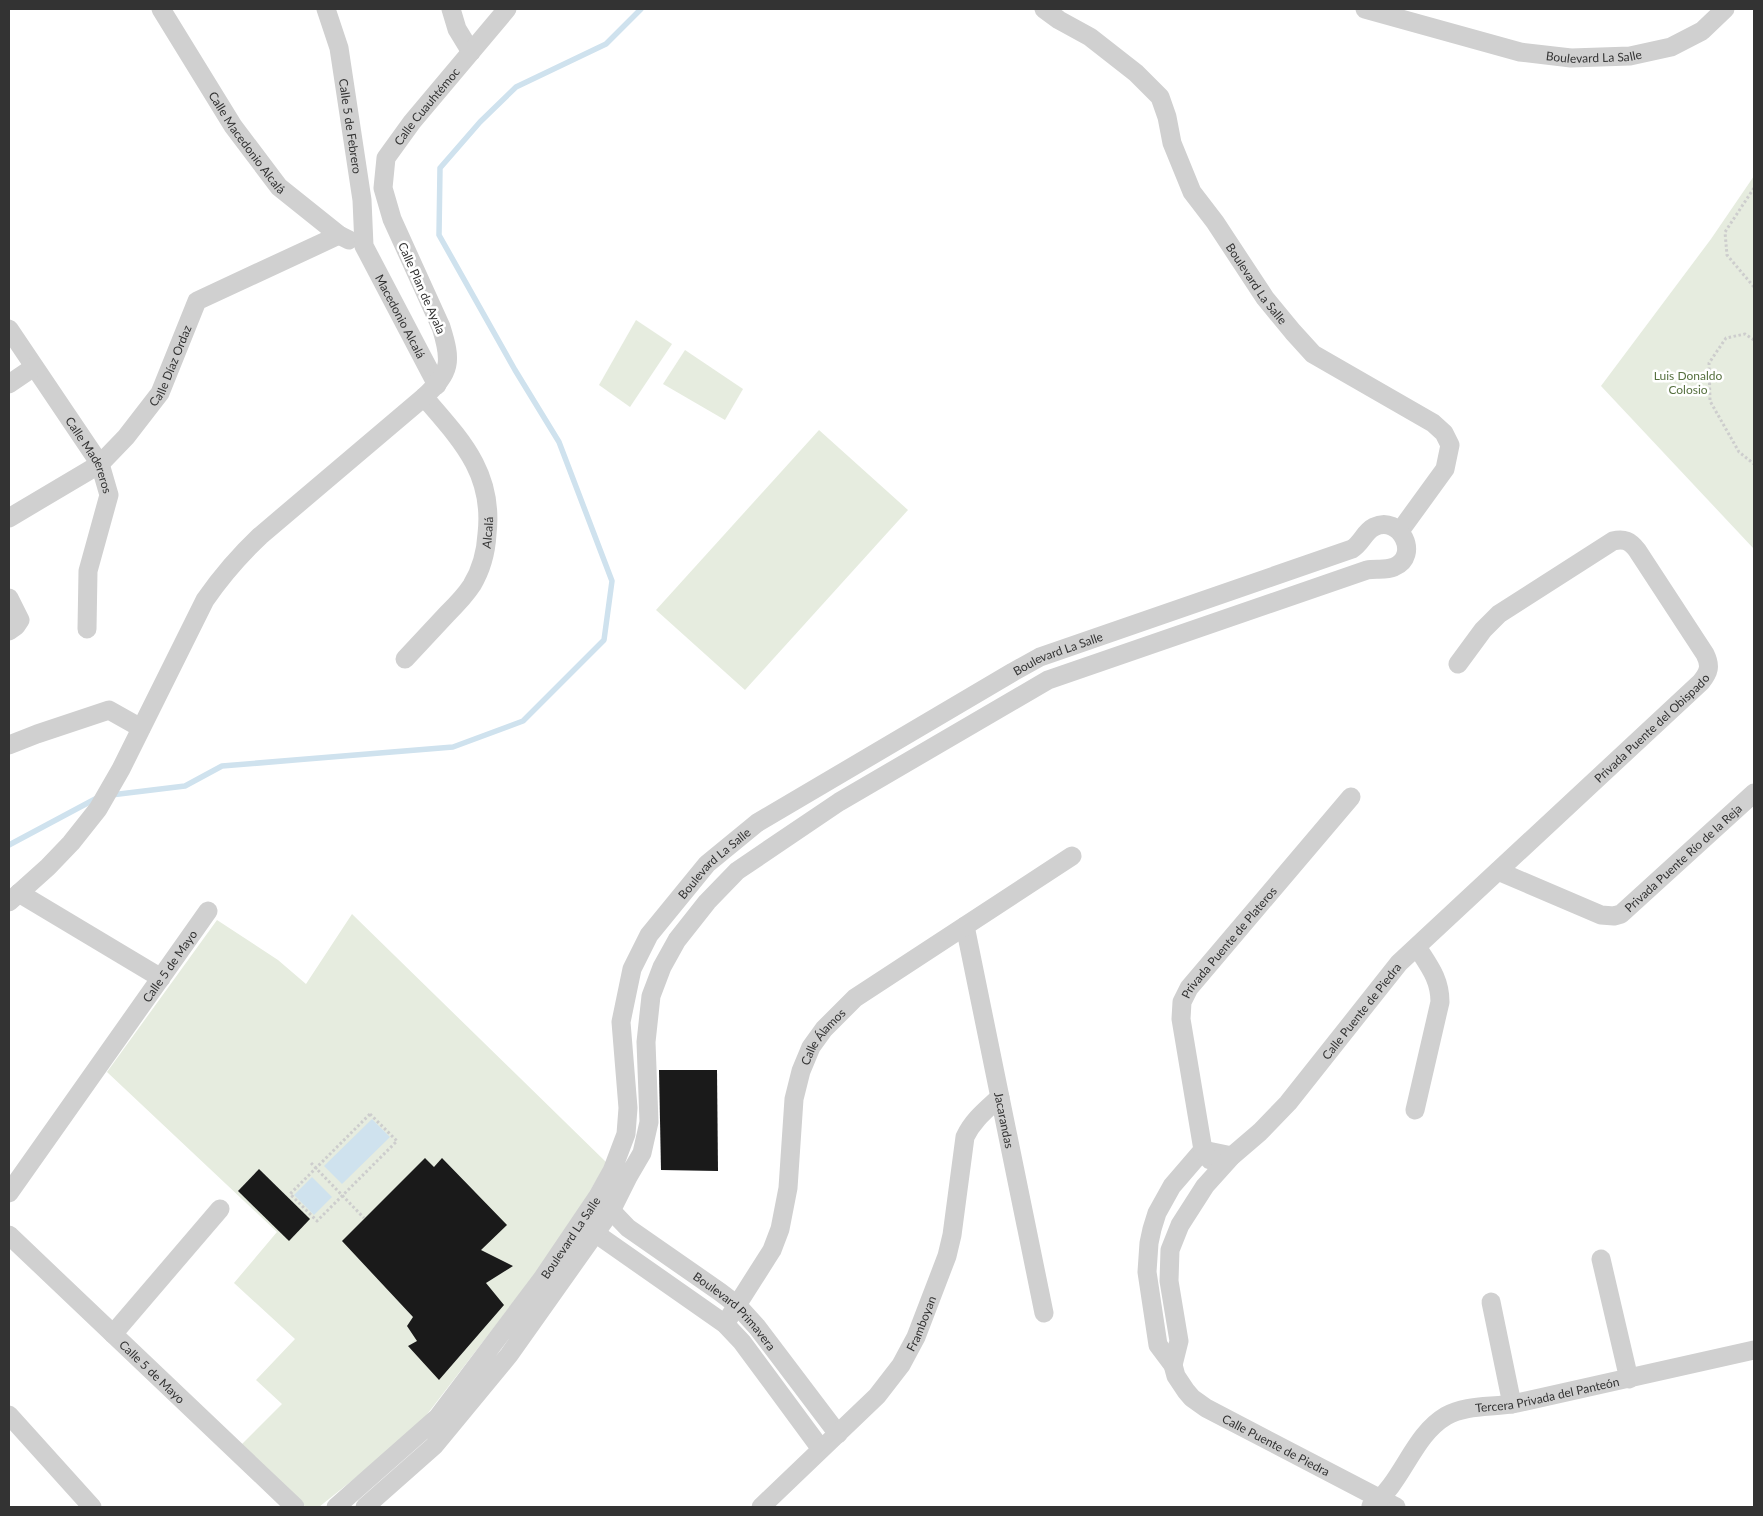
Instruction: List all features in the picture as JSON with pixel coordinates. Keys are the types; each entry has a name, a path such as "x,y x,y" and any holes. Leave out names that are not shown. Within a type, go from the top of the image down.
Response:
{"street":[{"name":"Calle Macedonio Alcalá","path":"161,9 233,126 279,187 339,235 364,246"},
{"name":"Calle 5 de Febrero","path":"326,9 339,48 362,200 364,246"},
{"path":"451,9 457,29 471,52"},
{"name":"Calle Cuauhtémoc","path":"392,218 383,188 386,158 412,122 507,9"},
{"name":"Boulevard La Salle","path":"1044,9 1105,49 1136,73 1160,97 1167,117 1172,143 1192,192 1215,222 1265,298 1314,354 1433,423 1444,433 1450,445 1445,468 1400,531"},
{"name":"Boulevard La Salle","path":"1365,9 1520,52 1571,58 1630,56 1671,47 1702,31 1725,9"},
{"name":"Calle Plan de Ayala","path":"392,218 445,340 448,361 446,371 430,391"},
{"name":"Calle Díaz Ordaz","path":"9,518 100,464 126,437 160,393 197,302 339,235"},
{"name":"Macedonio Alcalá","path":"364,246 430,391"},
{"name":"Calle Madereros","path":"9,328 100,464 109,495 88,571 87,629"},
{"path":"9,384 34,367"},
{"path":"161,978 14,897 48,867 71,843 98,808 121,769 205,600 238,558 267,530 430,391"},
{"name":"Alcalá","path":"405,659 472,585 486,548 488,530 489,511 486,492 479,471 430,391"},
{"name":"Boulevard La Salle","path":"336,1507 438,1416 542,1279 588,1228 611,1211 642,1154 649,1122 646,1042 651,996 662,968 677,940 707,902 737,871 839,802 1053,678 1367,570 1375,568 1386,570 1397,566 1404,557 1406,548 1404,537 1400,531 1388,525 1376,526 1369,530 1359,544 1352,549 1040,658 757,823 707,864 649,935 632,969 620,1022 628,1108 626,1134 612,1171 598,1196 588,1228 509,1355 434,1446 365,1507"},
{"name":"Privada Puente del Obispado","path":"1458,664 1483,630 1499,614 1613,541 1618,540 1630,542 1637,550 1705,654 1710,667 1701,682 1498,871"},
{"path":"9,598 20,620 9,631"},
{"path":"9,746 37,734 109,710 141,728"},
{"name":"Privada Puente Río de la Reja","path":"1498,871 1601,915 1614,916 1621,914 1754,793"},
{"name":"Privada Puente de Plateros","path":"1203,1150 1181,1019 1182,1002 1189,988 1352,797"},
{"name":"Calle Álamos","path":"725,1324 772,1250 780,1230 788,1188 794,1099 801,1072 811,1047 824,1029 855,998 1072,856"},
{"name":"Calle Puente de Piedra","path":"1173,1365 1179,1341 1168,1282 1170,1250 1180,1224 1191,1206 1225,1163 1260,1132 1283,1108 1388,976 1498,871"},
{"name":"Calle 5 de Mayo","path":"9,1193 208,911"},
{"name":"Jacarandas","path":"964,926 1044,1313"},
{"path":"1416,1110 1440,1002 1440,989 1437,979 1417,947"},
{"name":"Framboyan","path":"761,1507 864,1409 901,1365 916,1337 947,1256 952,1235 965,1137 970,1126 1000,1097"},
{"path":"1203,1150 1225,1163"},
{"name":"Calle Puente de Piedra","path":"1203,1150 1172,1186 1152,1229 1147,1257 1148,1284 1158,1345 1173,1365 1176,1376 1192,1398 1206,1408 1382,1505"},
{"name":"Boulevard Primavera","path":"598,1196 628,1228 737,1305 758,1327 838,1434"},
{"path":"113,1334 220,1209"},
{"name":"Boulevard Primavera","path":"588,1228 725,1324 742,1342 821,1449"},
{"name":"Calle 5 de Mayo","path":"9,1235 295,1507"},
{"path":"1601,1259 1629,1379"},
{"path":"1491,1302 1512,1404"},
{"name":"Tercera Privada del Panteón","path":"1382,1505 1416,1447 1435,1423 1448,1415 1467,1408 1512,1404 1754,1350"},
{"path":"9,1415 92,1507"}],"path":[{"path":"1754,188 1725,232 1727,255 1754,287"},
{"path":"1754,340 1745,334 1726,338 1709,363 1710,401 1740,452 1754,464"},
{"path":"370,1114 398,1141 317,1221 290,1194 316,1168 370,1114"},
{"path":"311,1163 364,1218"}],"green space":[{"name":"Luis Donaldo Colosio","path":"1754,176 1754,549 1601,386 1711,239"},
{"path":"636,320 672,344 630,407 599,385"},
{"path":"685,350 743,389 725,420 663,384"},
{"path":"819,430 908,510 745,690 656,610"},
{"path":"352,914 607,1163 591,1189 581,1214 415,1430 319,1507 306,1507 241,1445 282,1404 256,1380 295,1339 234,1283 277,1232 107,1072 217,920 278,960 306,984"}],"water":[{"path":"372,1119 390,1137 342,1184 324,1166"},
{"path":"312,1177 332,1197 314,1215 294,1195"}],"building":[{"path":"659,1070 717,1070 718,1171 661,1170"},
{"path":"425,1158 434,1167 442,1158 507,1225 481,1250 513,1266 486,1283 504,1305 439,1380 408,1346 417,1341 407,1326 413,1317 342,1241"},
{"path":"259,1169 310,1219 289,1241 238,1191"}],"waterway":[{"path":"111,795 185,786 222,766 453,747 523,721 604,640 612,581 559,442 515,370 439,235 440,168 480,122 516,87 606,44 641,9"},
{"path":"9,845 97,798"}]}
